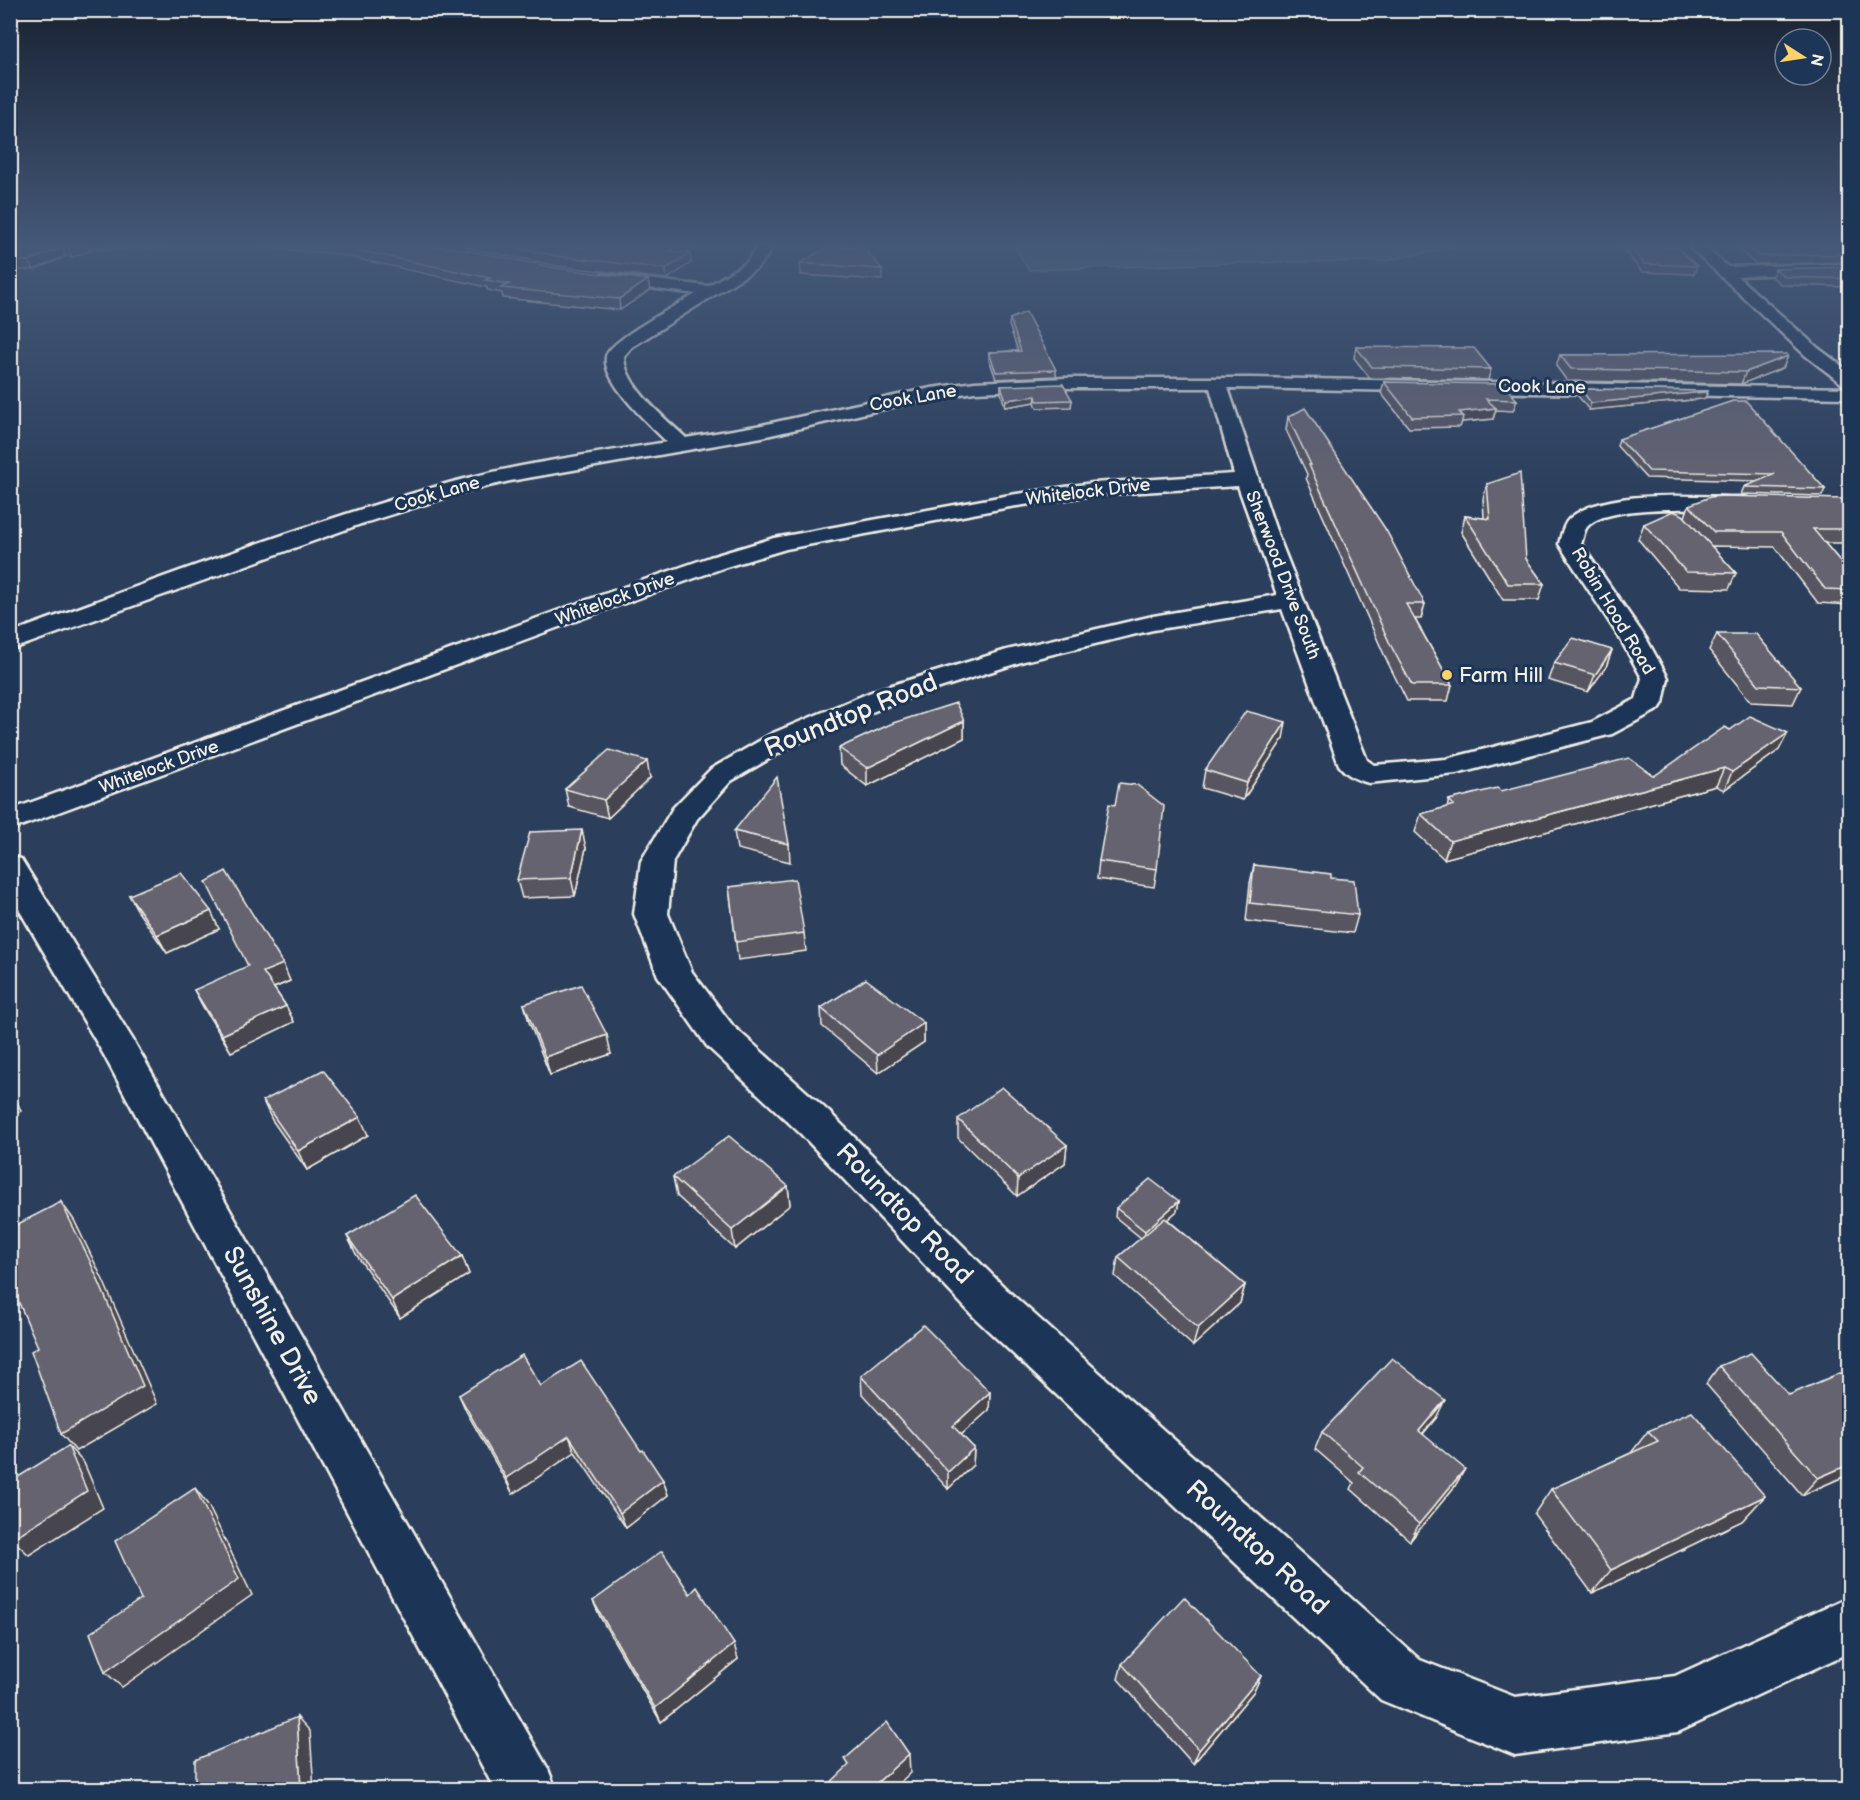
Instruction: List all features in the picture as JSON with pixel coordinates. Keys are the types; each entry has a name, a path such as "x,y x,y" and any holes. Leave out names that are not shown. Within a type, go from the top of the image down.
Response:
{"street":[{"path":"646,331 617,351 613,359 614,367 632,394 682,445"},
{"path":"1789,331 1850,381"},
{"name":"Cook Lane","path":"10,642 174,581 405,502 510,474 762,431 889,401 975,387 1066,383 1414,384 1850,393"},
{"name":"Sherwood Drive South","path":"1217,383 1246,479 1291,600 1320,669 1354,765"},
{"name":"Whitelock Drive","path":"10,821 596,605 718,562 782,543 1011,501 1093,489 1246,479"},
{"name":"Robin Hood Road","path":"1354,765 1369,774 1446,768 1602,728 1649,703 1655,678 1634,640 1570,544 1576,524 1596,510 1631,504 1761,503"},
{"name":"Roundtop Road","path":"1291,600 1153,623 1016,655 886,696 783,739 721,775 684,815 657,861 651,914 676,976 720,1036 815,1123 991,1304 1401,1680 1515,1726 1678,1704 1850,1623"},
{"name":"Sunshine Drive","path":"10,866 120,1050 527,1790"}],"building":[{"path":"1014,331 1036,331 1056,370 996,372 989,352 1021,351"},
{"path":"1356,347 1474,348 1491,369 1372,367"},
{"path":"1787,354 1788,356 1746,372 1571,369 1560,355"},
{"path":"1384,382 1503,384 1517,400 1486,399 1496,408 1459,412 1463,416 1412,417"},
{"path":"1063,384 1072,400 1037,401 1036,396 1006,400 1001,386"},
{"path":"1581,389 1708,391 1591,403"},
{"path":"1733,401 1746,401 1825,489 1744,487 1775,474 1649,471 1619,439"},
{"path":"1305,408 1386,530 1425,604 1406,604 1452,685 1412,685 1390,644 1288,417"},
{"path":"1520,473 1526,559 1544,584 1508,584 1465,516 1490,519 1487,484"},
{"path":"1710,497 1844,499 1850,505 1850,529 1813,529 1850,573 1850,590 1825,589 1781,532 1714,532 1689,505"},
{"path":"1673,511 1683,515 1736,573 1686,572 1644,524"},
{"path":"1717,634 1756,634 1801,687 1759,685"},
{"path":"1573,638 1612,650 1595,675 1554,663"},
{"path":"956,703 964,721 867,768 839,748 893,723"},
{"path":"1246,711 1286,722 1247,783 1205,770"},
{"path":"1750,716 1788,733 1732,772 1724,768 1450,841 1421,814 1454,805 1449,800 1497,788 1501,791 1629,758 1654,776 1725,727 1730,730"},
{"path":"609,750 647,761 604,800 565,789"},
{"path":"777,777 789,844 734,831"},
{"path":"1119,783 1137,785 1164,806 1157,869 1099,861 1109,804 1115,805"},
{"path":"582,830 571,878 517,880 530,832"},
{"path":"1254,865 1331,874 1331,878 1354,880 1358,915 1250,903"},
{"path":"226,871 283,964 263,972 286,1006 222,1035 194,990 248,966 206,882"},
{"path":"181,873 211,911 157,935 129,895"},
{"path":"795,879 804,933 736,942 729,887"},
{"path":"866,979 924,1023 877,1055 821,1008"},
{"path":"581,985 607,1035 545,1057 524,1004"},
{"path":"323,1070 360,1117 298,1151 263,1101"},
{"path":"1002,1087 1067,1145 1018,1178 958,1119"},
{"path":"729,1136 788,1186 732,1230 673,1177"},
{"path":"1150,1179 1179,1201 1145,1231 1116,1208"},
{"path":"415,1195 462,1256 392,1300 347,1236"},
{"path":"61,1202 90,1261 143,1386 61,1434 31,1351 38,1347 10,1282 10,1228"},
{"path":"1165,1218 1245,1285 1198,1328 1118,1257"},
{"path":"923,1325 990,1392 953,1426 974,1448 948,1472 861,1376"},
{"path":"1751,1353 1789,1395 1840,1373 1850,1383 1850,1464 1818,1478 1719,1366"},
{"path":"522,1355 541,1386 581,1361 663,1480 620,1513 569,1436 506,1478 459,1395"},
{"path":"1392,1358 1445,1400 1419,1431 1465,1469 1419,1524 1359,1472 1363,1467 1322,1432"},
{"path":"1692,1412 1765,1496 1611,1570 1551,1489 1658,1441 1648,1431"},
{"path":"68,1446 87,1491 12,1539 10,1535 10,1482"},
{"path":"195,1488 239,1579 105,1672 90,1633 141,1599 115,1541"},
{"path":"662,1551 690,1594 697,1587 734,1644 655,1708 593,1601"},
{"path":"1184,1597 1261,1676 1199,1750 1122,1664"},
{"path":"297,1717 301,1790 195,1790 195,1760"},
{"path":"887,1722 909,1754 869,1790 823,1790 849,1765 845,1759"}],"place":[{"name":"Farm Hill","path":"1447,675"}]}
